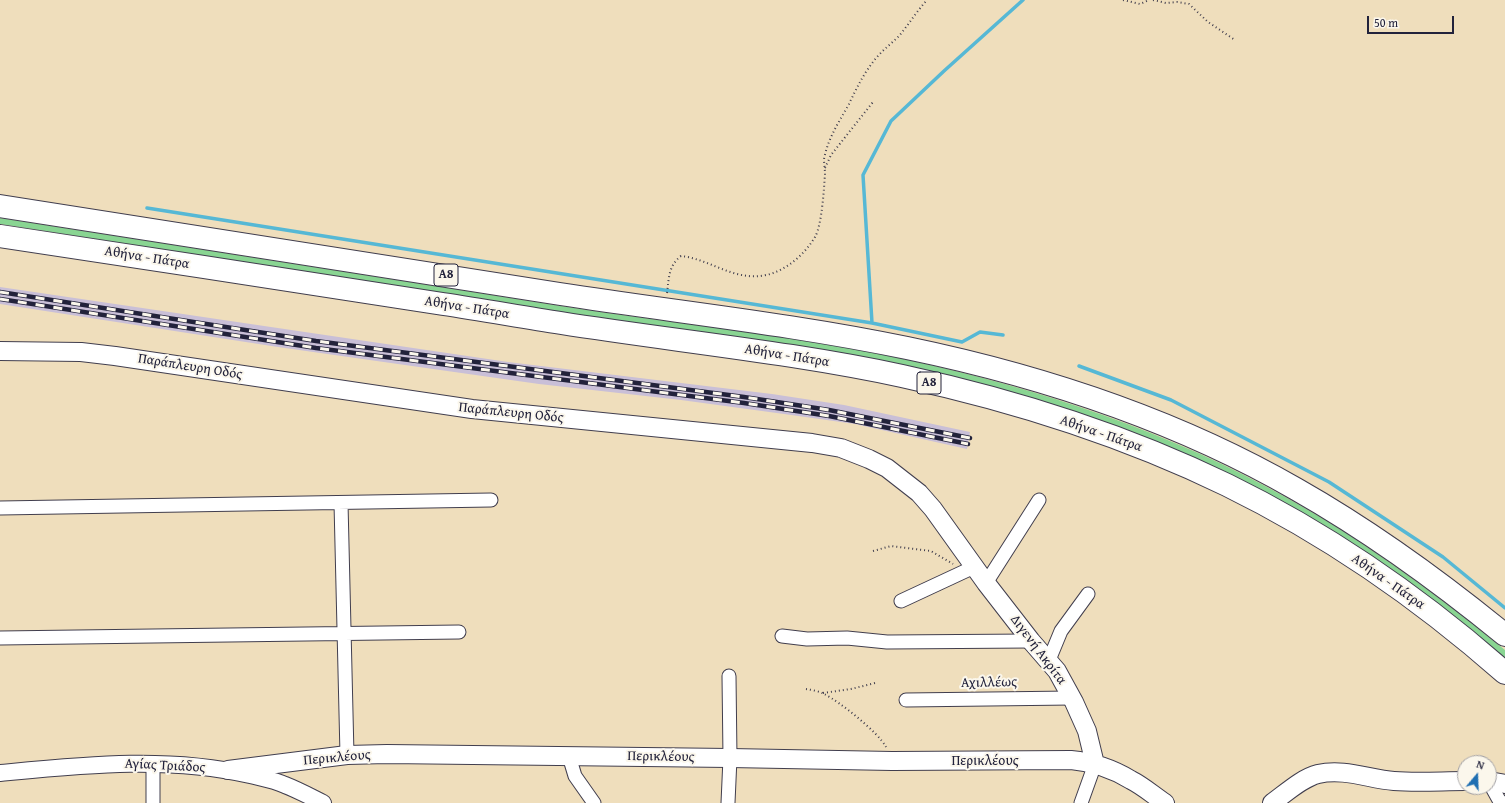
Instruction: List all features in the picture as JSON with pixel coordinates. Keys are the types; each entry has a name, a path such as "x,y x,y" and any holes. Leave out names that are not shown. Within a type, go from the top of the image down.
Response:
{"highway":[{"name":"Αθήνα - Πάτρα","path":"0,206 562,294 815,331 908,348 995,369 1057,387 1135,414 1209,445 1268,474 1326,507 1388,546 1442,585 1505,635"},
{"name":"Αθήνα - Πάτρα","path":"0,236 444,304 558,323 818,361 902,376 1008,403 1091,429 1138,446 1229,486 1280,513 1353,558 1401,590 1446,624 1505,673"}],"main road":[{"name":"Παράπλευρη Οδός","path":"0,351 74,352 115,356 472,409 798,442 841,448 870,459 887,468 919,493 933,510 969,569"},
{"name":"Διγενή Ακρίτα","path":"969,569 986,583 1031,641 1057,671 1072,698 1087,731 1095,764"},
{"name":"Περικλέους","path":"228,770 347,755 569,756 892,761 1071,760 1095,764"},
{"path":"1095,764 1132,780 1165,803"},
{"path":"1272,803 1305,780 1324,773 1350,773 1395,781 1457,781"}],"street":[{"path":"0,508 491,500"},
{"path":"986,583 1039,500"},
{"path":"341,503 347,755"},
{"path":"901,601 969,569"},
{"path":"1049,660 1061,631 1088,594"},
{"path":"0,638 459,632"},
{"path":"782,636 807,639 847,638 886,642 1031,641"},
{"path":"728,803 730,758 729,676"},
{"name":"Αχιλλέως","path":"906,700 1072,698"},
{"path":"569,756 575,776 594,803"},
{"name":"Αγίας Τριάδος","path":"0,773 111,763 153,764 228,770 285,785 323,803"},
{"path":"153,764 153,803"},
{"path":"1081,803 1095,764"},
{"path":"1496,795 1503,803"}],"path":[{"path":"666,293 670,269 675,261 681,256 690,257 748,276 765,275 778,271 793,261 808,246 816,235 819,223 825,169 824,160 834,129 861,78 876,58 898,36 927,0"},
{"path":"1123,0 1140,4 1149,0"},
{"path":"1153,0 1166,3 1177,2 1189,4 1208,22 1235,40"},
{"path":"825,169 831,155 873,102"},
{"path":"873,551 891,546 931,551 969,569"},
{"path":"823,693 851,689 875,683"},
{"path":"806,689 823,693 844,706 881,737 892,761"}],"shaded area":[{"path":"0,287 508,362 772,394 844,405 970,432 967,449 855,424 681,400 539,384 278,347 0,304"}],"green space":[{"path":"0,218 561,306 735,330 865,351 957,372 1055,399 1104,415 1198,453 1289,499 1346,533 1427,589 1505,650 1505,658 1432,599 1286,504 1234,476 1182,453 1128,430 1074,412 733,337 560,312 0,224"}],"waterway":[{"path":"872,323 863,175 891,121 1023,0"},
{"path":"147,208 872,323 962,342 980,332 1003,335"},
{"path":"1079,366 1171,400 1329,482 1443,557 1505,608"}],"railway":[{"path":"0,292 316,341 744,397 829,410 970,438"},
{"path":"0,299 316,348 744,403 829,416 968,444"}]}
